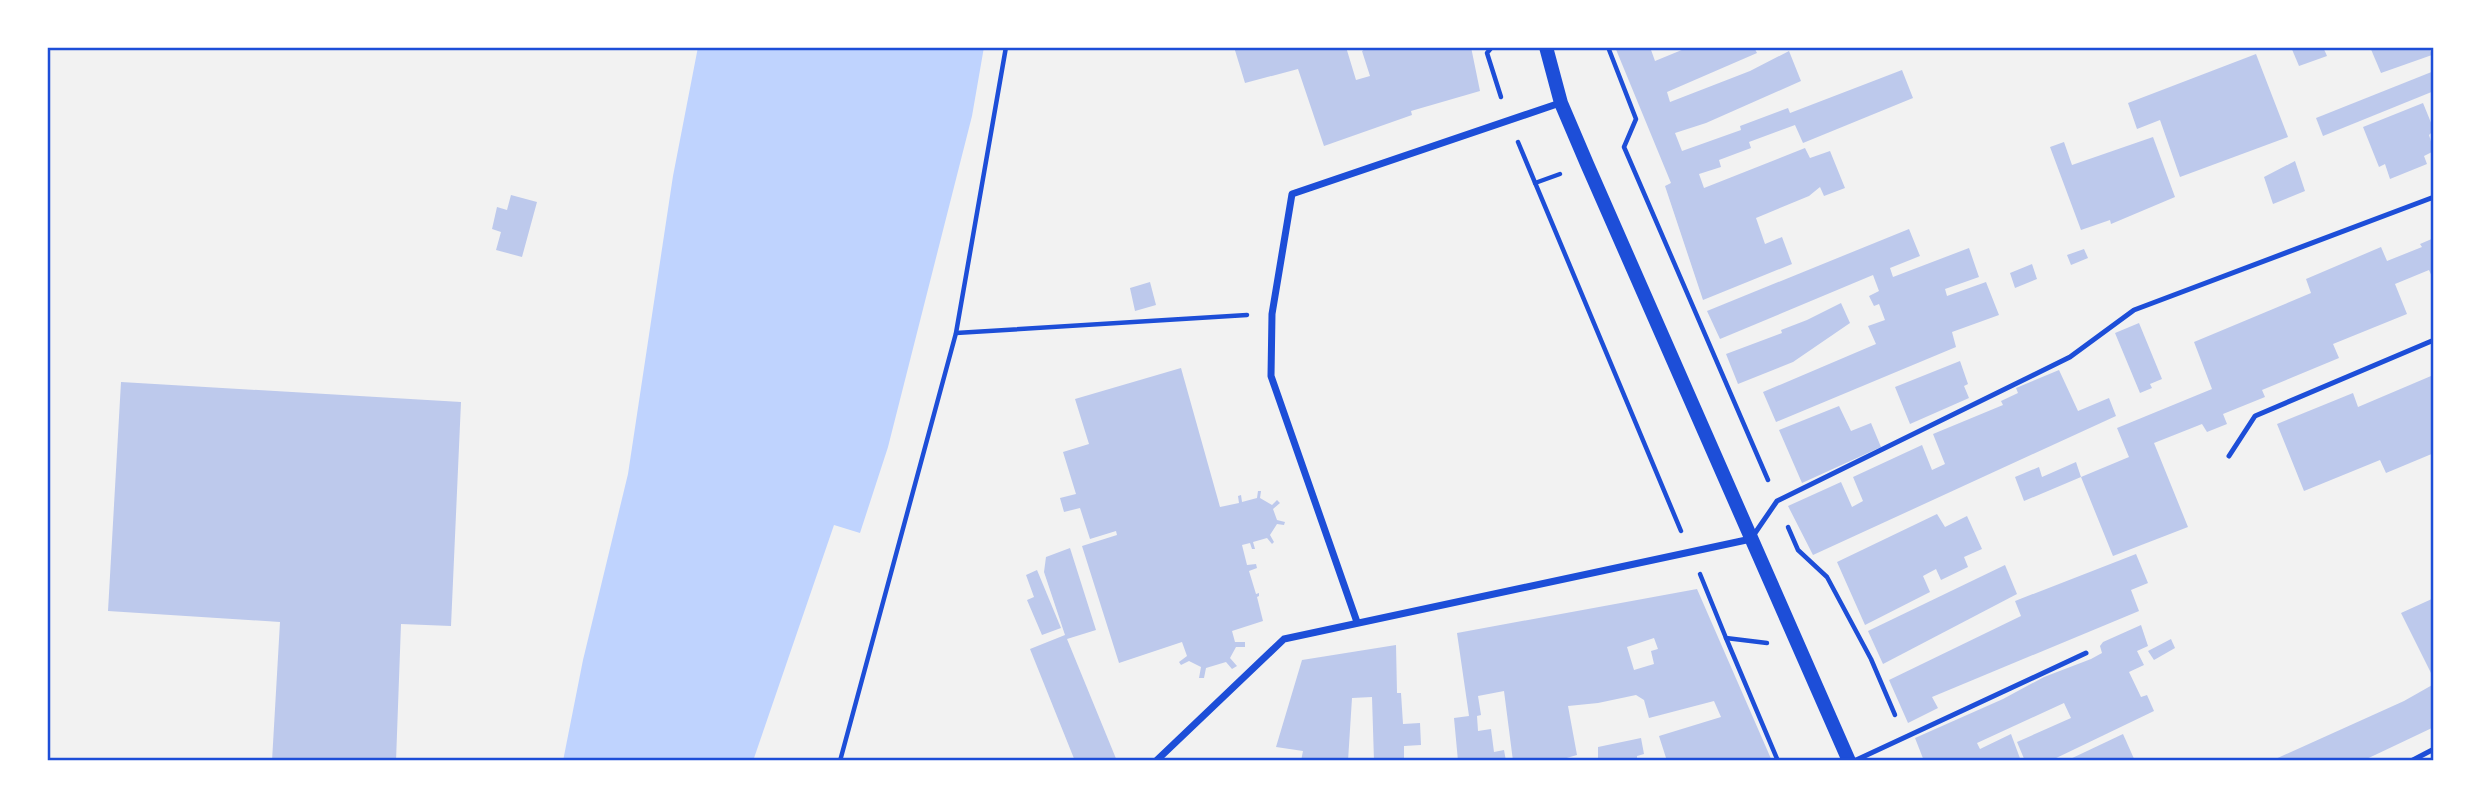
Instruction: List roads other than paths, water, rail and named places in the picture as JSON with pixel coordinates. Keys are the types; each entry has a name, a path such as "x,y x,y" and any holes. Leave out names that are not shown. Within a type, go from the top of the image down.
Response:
{"main road":[{"path":"1546,47 1561,103 1849,761"}],"street":[{"path":"1357,622 1271,376 1272,313 1292,194 1561,103"},
{"path":"1156,761 1284,639 1751,539"}],"lane":[{"path":"1751,539 1777,501 2070,357 2134,310 2434,197"},
{"path":"2229,456 2255,416 2434,340"},
{"path":"1854,761 2086,653"},
{"path":"2412,761 2434,749"}],"water":[{"path":"698,47 984,47 972,116 888,447 860,533 834,525 753,761 563,761 583,660 628,474 673,176"}]}
